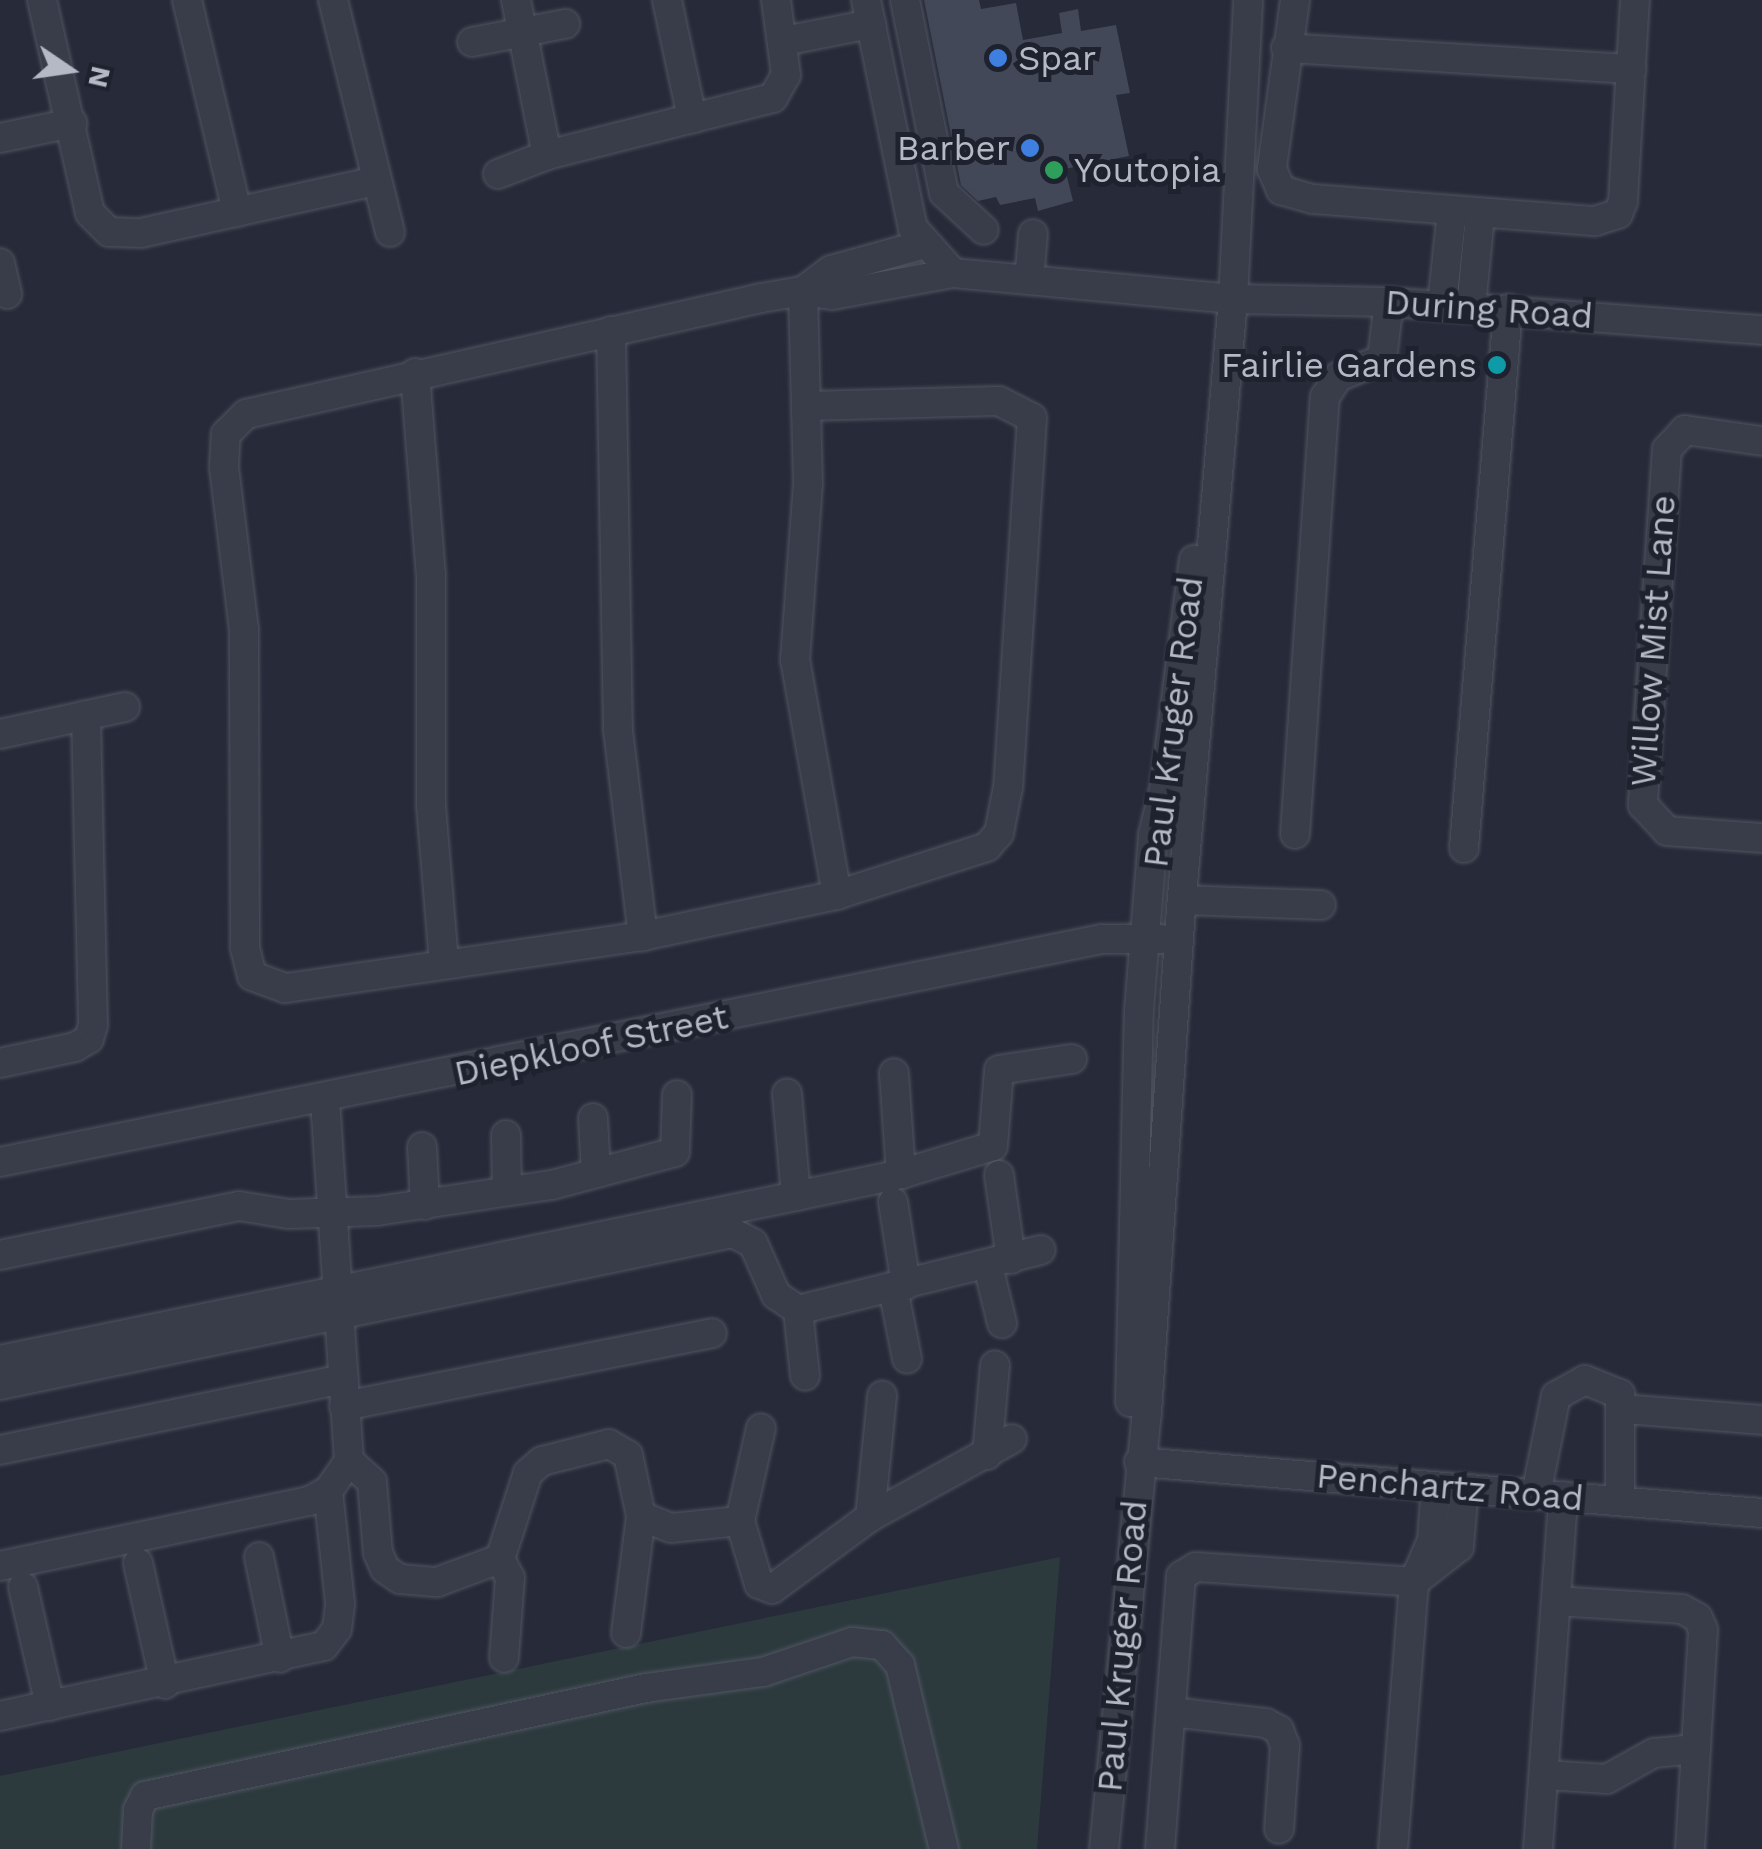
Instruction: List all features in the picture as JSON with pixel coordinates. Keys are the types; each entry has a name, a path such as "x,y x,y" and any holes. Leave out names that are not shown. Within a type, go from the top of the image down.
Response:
{"street":[{"path":"42,0 90,214 108,232 141,234 376,182"},
{"path":"187,0 237,212"},
{"path":"333,0 390,232"},
{"path":"516,0 547,155"},
{"path":"668,0 692,118"},
{"path":"498,174 547,155 773,98 786,75 776,0"},
{"path":"905,0 944,192 984,230"},
{"name":"Paul Kruger Road","path":"1140,1452 1130,1411 1139,1010 1153,835 1166,785 1224,299 1234,0"},
{"name":"Paul Kruger Road","path":"1104,1849 1182,940 1248,0"},
{"path":"1295,0 1272,169 1280,190 1480,215 1595,222 1618,214 1635,0"},
{"path":"784,41 868,12 921,245 952,273"},
{"path":"472,42 565,24"},
{"path":"1286,48 1631,69"},
{"path":"0,138 72,124"},
{"path":"1442,305 1452,212"},
{"path":"1471,307 1480,215"},
{"path":"1029,280 1032,234"},
{"path":"808,406 999,401 1025,410 1034,430 999,833 987,848 836,895 643,936 444,962 376,978 285,988 252,976 244,947 244,630 224,467 226,434 246,414 415,373 803,291 831,270 921,245"},
{"path":"0,262 7,294"},
{"name":"During Road","path":"803,291 833,295 952,273 1224,299 1442,305 1762,330"},
{"path":"803,291 808,406 794,660 818,780 827,869 836,895"},
{"path":"1295,834 1321,434 1331,383 1382,359 1389,302"},
{"path":"1464,848 1508,309"},
{"path":"612,331 618,730 643,936"},
{"path":"415,373 434,621 432,805 444,962"},
{"name":"Willow Mist Lane","path":"1762,441 1685,430 1667,449 1643,805 1667,832 1762,838"},
{"path":"0,734 125,707"},
{"path":"0,1063 75,1048 89,1039 93,1026 86,715"},
{"path":"1182,900 1320,905"},
{"path":"1102,939 1125,966 1139,1010"},
{"name":"Diepkloof Street","path":"0,1162 325,1100 1102,939 1182,940"},
{"path":"0,1385 901,1174 992,1146 999,1070 1072,1059"},
{"path":"894,1073 901,1174"},
{"path":"787,1093 796,1196"},
{"path":"0,1255 239,1206 335,1214 426,1205 596,1174 675,1152 677,1095"},
{"path":"0,1566 308,1501 328,1491 348,1460 325,1100"},
{"path":"593,1118 596,1174"},
{"path":"506,1135 508,1191"},
{"path":"422,1146 426,1205"},
{"path":"999,1175 1002,1323"},
{"path":"892,1202 908,1359"},
{"path":"0,1360 733,1233 753,1243 776,1295 798,1310 1041,1250"},
{"path":"798,1310 805,1376"},
{"path":"0,1450 712,1333"},
{"path":"987,1455 995,1365"},
{"path":"1538,1849 1556,1600 1550,1414 1562,1388 1599,1381 1615,1388 1623,1408 1620,1501"},
{"path":"870,1516 882,1396"},
{"path":"1623,1408 1762,1420"},
{"path":"761,1428 740,1521 759,1584 772,1588 870,1516 1012,1440"},
{"path":"504,1658 510,1578 500,1559 520,1488 542,1461 617,1445 631,1462 642,1516 626,1633"},
{"name":"Penchartz Road","path":"1140,1452 1450,1486 1762,1513"},
{"path":"348,1460 372,1482 378,1553 385,1570 400,1579 437,1582 500,1559"},
{"path":"1394,1849 1414,1582 1450,1486"},
{"path":"0,1716 165,1684 324,1646 337,1628 328,1491"},
{"path":"642,1516 671,1528 740,1521"},
{"path":"259,1556 280,1658"},
{"path":"138,1563 165,1684"},
{"path":"1160,1849 1172,1712 1177,1584 1190,1568 1414,1582"},
{"path":"23,1587 50,1706"},
{"path":"1556,1600 1682,1609 1698,1618 1690,1849"},
{"path":"136,1849 145,1796 646,1688 763,1672 852,1642 882,1645 900,1665 944,1849"},
{"path":"1172,1712 1266,1722 1279,1730 1285,1746 1279,1829"},
{"path":"1545,1775 1607,1779 1654,1753 1696,1749"}],"shaded area":[{"path":"1060,1557 1037,1849 0,1849 0,1776"}],"building":[{"path":"924,0 979,0 981,9 1016,3 1023,40 1062,33 1059,13 1078,9 1081,31 1116,25 1130,93 1116,95 1129,156 1065,169 1073,201 1038,211 1035,198 1000,205 996,197 978,201 961,185"}],"place":[{"name":"Spar","path":"998,58"},
{"name":"Barber","path":"1030,148"},
{"name":"Youtopia","path":"1054,170"},
{"name":"Fairlie Gardens","path":"1497,365"}]}
